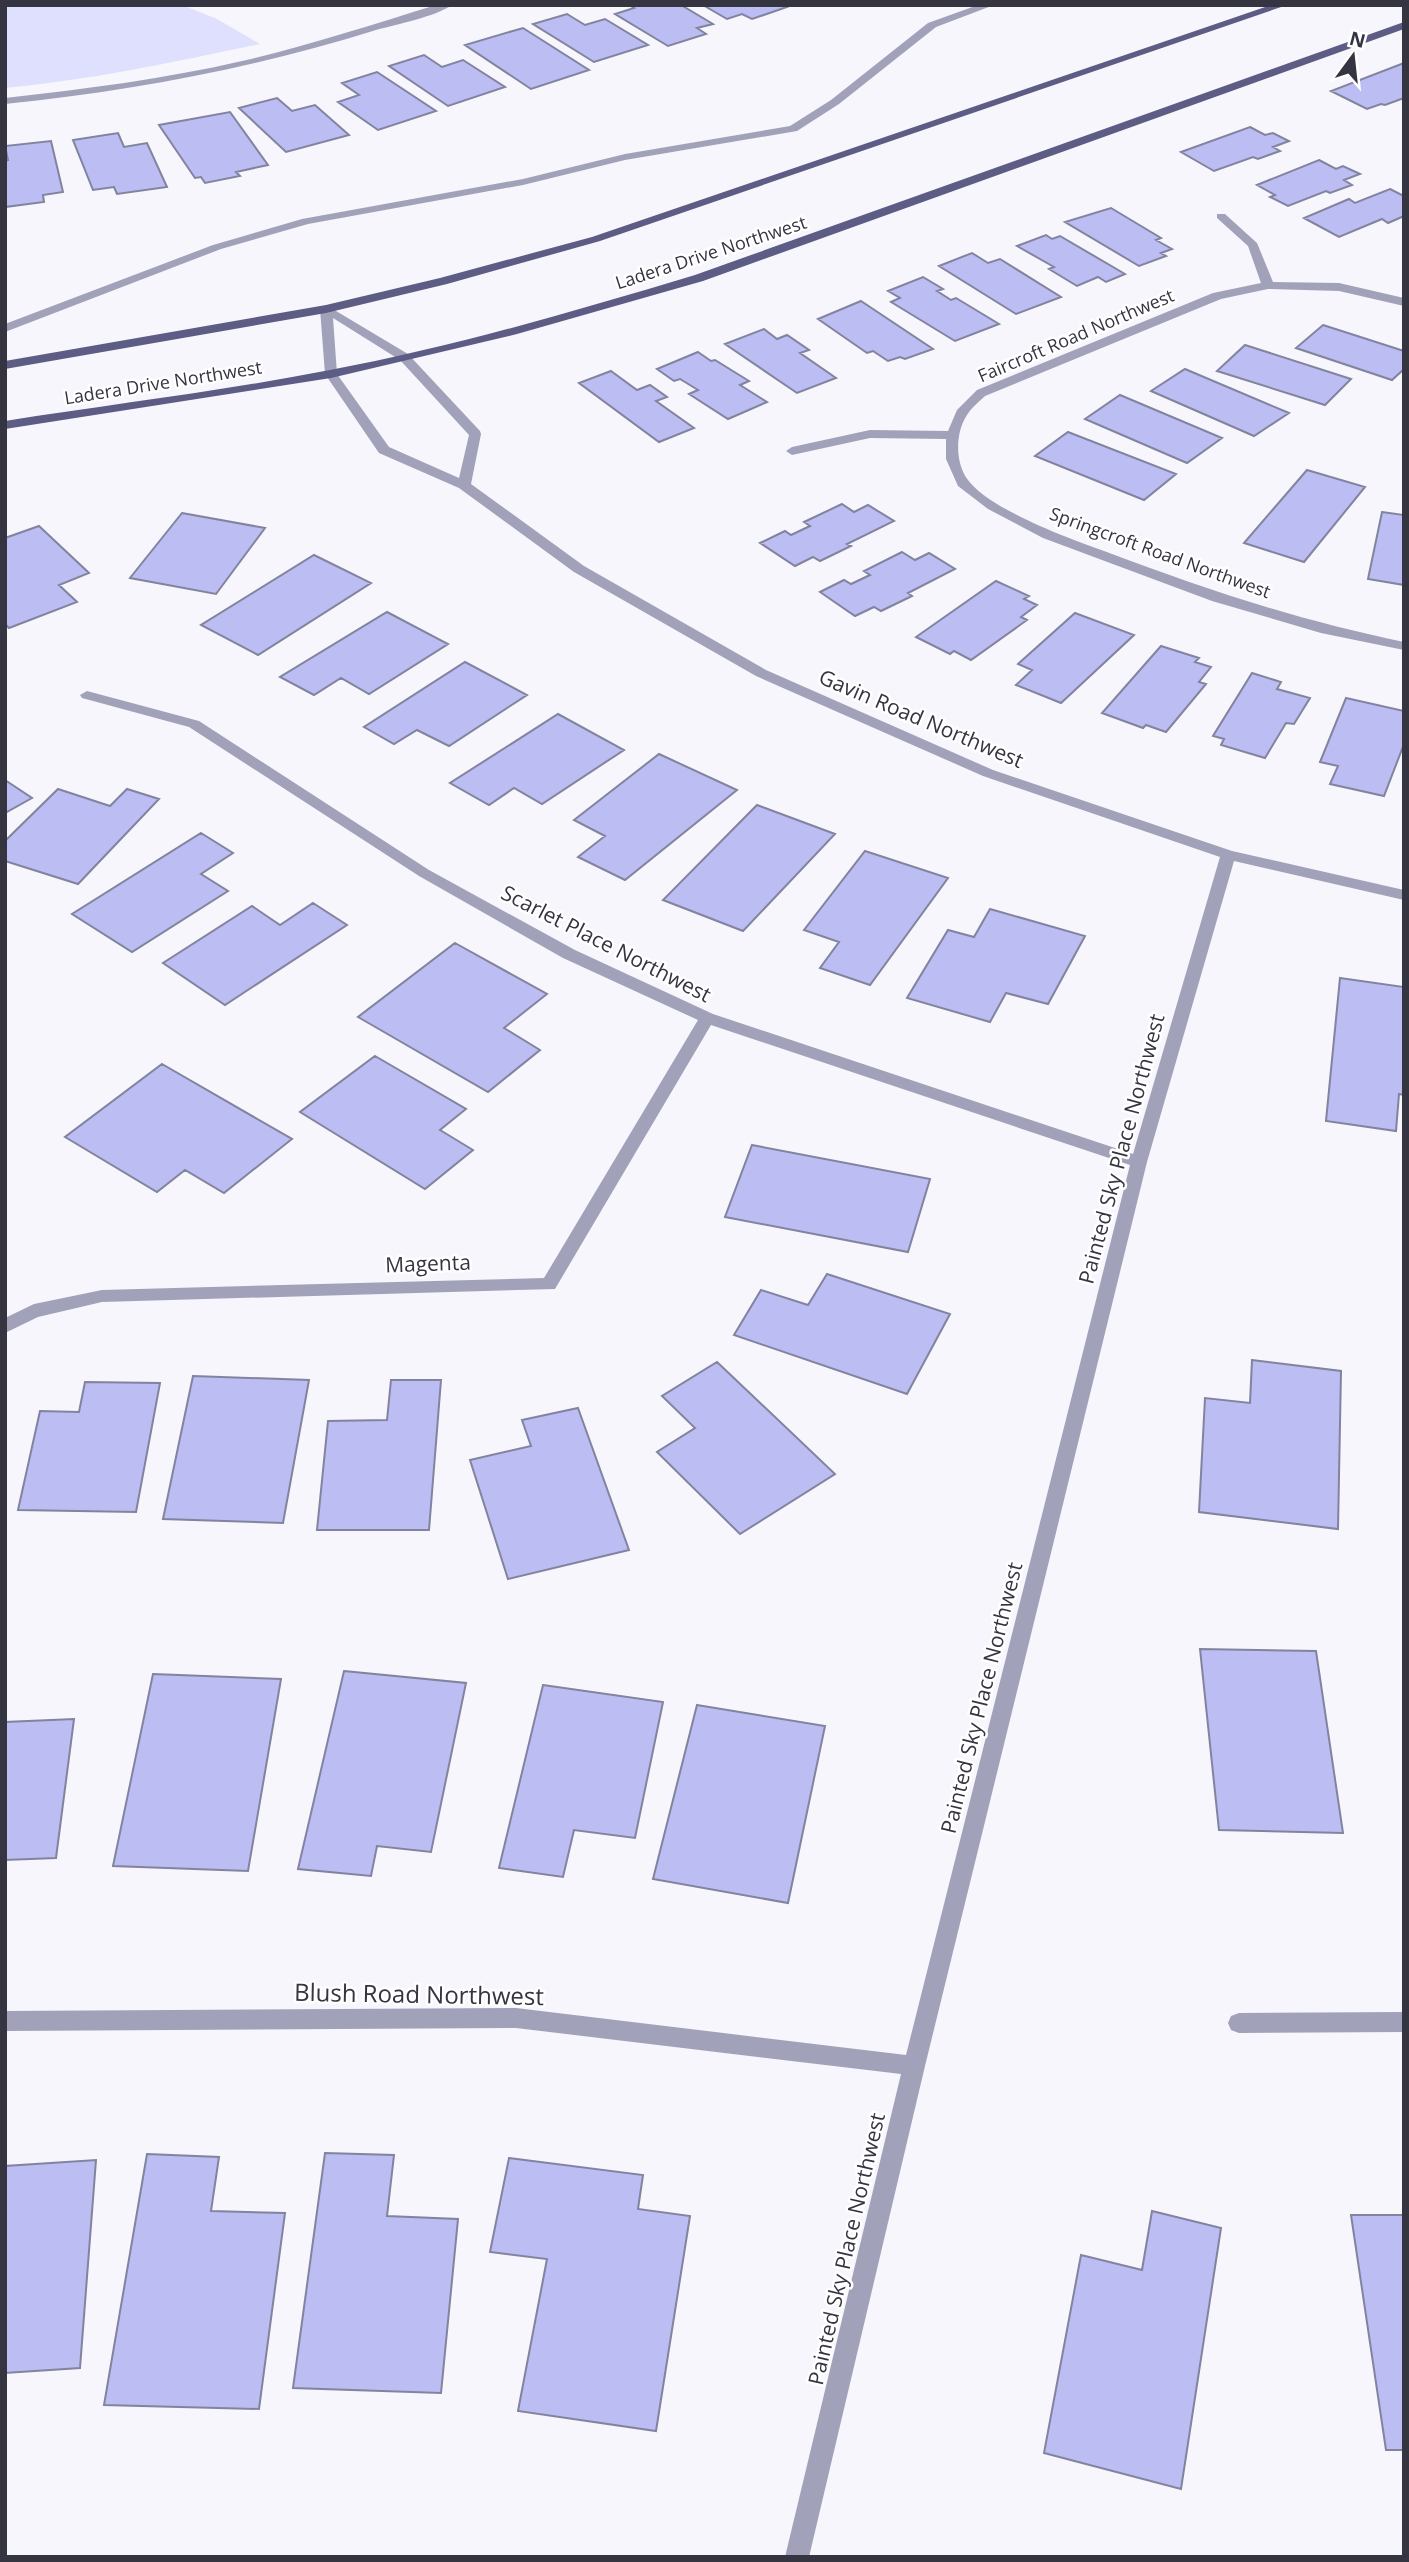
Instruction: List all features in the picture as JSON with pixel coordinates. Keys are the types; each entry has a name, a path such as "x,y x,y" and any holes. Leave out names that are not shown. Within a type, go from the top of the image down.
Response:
{"main road":[{"path":"5,365 326,309 443,281 596,239 1282,5"},
{"name":"Ladera Drive Northwest","path":"5,425 331,374 525,327 699,278 1404,25"}],"street":[{"path":"5,101 80,94 205,73 274,57 447,5"},
{"path":"5,328 218,247 306,221 523,182 625,157 793,129 835,102 932,24 989,5"},
{"path":"1221,216 1252,245 1268,285"},
{"name":"Faircroft Road Northwest","path":"953,435 961,413 981,393 1217,296 1268,285 1339,287 1404,302"},
{"path":"326,309 404,357 475,434 464,485"},
{"path":"326,309 331,374"},
{"name":"Gavin Road Northwest","path":"331,374 384,450 464,485 579,569 761,673 988,773 1228,855 1404,895"},
{"path":"792,451 870,434 953,435"},
{"name":"Springcroft Road Northwest","path":"953,435 952,459 963,483 993,506 1048,535 1217,598 1326,630 1404,646"},
{"name":"Scarlet Place Northwest","path":"87,695 194,724 424,873 569,954 707,1018 1139,1162"},
{"name":"Painted Sky Place Northwest","path":"797,2557 914,2066 1139,1162 1228,855"},
{"name":"Magenta","path":"5,1326 34,1311 102,1296 549,1284 707,1018"},
{"name":"Blush Road Northwest","path":"5,2021 516,2018 914,2066"},
{"path":"1239,2022 1404,2022"}],"shaded area":[{"path":"5,5 182,5 217,19 260,44 165,64 5,88"}],"building":[{"path":"629,5 681,5 713,24 697,28 706,34 668,46 615,14 634,8"},
{"path":"703,5 787,7 752,19 742,14 727,19"},
{"path":"567,14 585,25 605,19 648,45 594,62 533,24"},
{"path":"523,28 589,70 531,89 465,45"},
{"path":"424,55 442,67 463,60 505,87 448,106 389,66"},
{"path":"1404,63 1404,98 1367,109 1331,91"},
{"path":"377,72 436,111 378,130 338,102 359,95 342,83"},
{"path":"277,98 292,111 315,105 349,135 286,152 239,108"},
{"path":"230,112 268,165 236,172 240,176 205,183 201,177 195,178 159,125"},
{"path":"1250,127 1265,135 1273,133 1289,141 1273,147 1280,151 1214,171 1181,152"},
{"path":"118,133 124,147 147,143 167,187 117,194 114,187 93,190 73,140"},
{"path":"51,141 63,192 43,195 44,202 5,207 5,161 8,160 5,146"},
{"path":"1319,160 1336,169 1343,166 1360,174 1344,180 1352,185 1330,193 1326,191 1288,206 1270,197 1275,195 1257,185"},
{"path":"1390,189 1404,196 1404,216 1388,223 1382,219 1339,237 1304,218 1349,199 1355,203"},
{"path":"1111,208 1161,238 1156,240 1172,249 1161,253 1166,256 1139,266 1065,222"},
{"path":"1046,235 1052,239 1060,236 1125,274 1106,282 1098,277 1077,286 1049,269 1054,267 1017,246"},
{"path":"972,253 988,263 1000,259 1061,297 1016,314 939,266"},
{"path":"923,277 943,289 937,291 951,300 956,298 999,324 955,341 891,302 900,298 888,291"},
{"path":"861,301 933,349 905,359 900,357 888,361 873,351 867,353 818,319"},
{"path":"1323,325 1404,351 1404,369 1392,380 1296,348"},
{"path":"764,329 777,339 787,335 809,350 800,353 836,378 797,393 725,344"},
{"path":"1245,345 1351,379 1325,405 1217,371"},
{"path":"698,352 749,381 740,385 767,402 728,419 689,394 698,390 680,379 674,381 657,369"},
{"path":"1185,369 1289,413 1254,436 1151,391"},
{"path":"611,371 637,390 650,385 667,397 656,401 694,428 659,442 579,383"},
{"path":"1120,395 1222,438 1187,463 1085,419"},
{"path":"1068,432 1176,474 1144,500 1035,456"},
{"path":"1307,470 1365,487 1304,562 1244,543"},
{"path":"842,504 854,512 868,505 894,521 847,544 851,546 820,561 813,557 795,566 760,543 785,531 791,535 810,526 804,522"},
{"path":"1382,512 1404,515 1404,585 1368,579"},
{"path":"182,513 265,528 216,594 130,578"},
{"path":"39,526 89,573 59,585 77,602 9,628 5,624 5,538"},
{"path":"902,552 915,560 929,553 955,569 908,593 912,596 881,611 874,607 855,616 820,592 844,580 851,584 870,575 864,571"},
{"path":"314,555 371,583 258,655 201,625"},
{"path":"996,581 1029,596 1024,599 1037,605 1021,617 1027,620 971,660 954,651 950,654 916,637"},
{"path":"387,612 448,644 369,694 341,678 314,695 280,677"},
{"path":"1075,613 1134,635 1061,703 1016,685 1032,670 1018,664"},
{"path":"1161,646 1199,658 1195,662 1211,667 1199,682 1206,684 1166,732 1146,725 1143,728 1102,713"},
{"path":"465,662 527,695 449,746 417,730 394,744 364,727"},
{"path":"1252,673 1281,682 1277,689 1310,698 1294,724 1286,723 1265,758 1221,745 1224,739 1213,736"},
{"path":"1346,698 1404,711 1404,744 1384,796 1330,784 1338,766 1320,762"},
{"path":"558,714 624,750 542,804 514,788 489,805 450,783"},
{"path":"659,754 737,790 625,880 578,857 605,836 574,820"},
{"path":"5,780 32,798 5,813"},
{"path":"58,789 110,806 127,789 159,799 78,884 5,861 5,841"},
{"path":"757,805 835,834 743,931 663,900"},
{"path":"201,833 233,853 201,874 228,891 132,952 72,914"},
{"path":"865,851 948,878 870,985 820,968 839,942 804,930"},
{"path":"313,903 347,925 225,1005 163,963 252,906 280,925"},
{"path":"990,909 1085,936 1048,1004 1006,993 990,1022 907,998 948,930 974,937"},
{"path":"455,943 547,994 504,1028 540,1050 488,1092 358,1017"},
{"path":"1340,978 1404,987 1404,1095 1399,1094 1396,1131 1326,1121"},
{"path":"375,1056 466,1109 440,1130 473,1150 425,1189 300,1112"},
{"path":"162,1064 292,1139 224,1193 185,1170 157,1192 65,1137"},
{"path":"752,1145 930,1179 908,1252 725,1217"},
{"path":"827,1274 950,1314 907,1394 734,1335 761,1290 808,1305"},
{"path":"1252,1360 1341,1371 1338,1529 1199,1512 1205,1398 1250,1403"},
{"path":"717,1362 835,1474 740,1534 657,1452 695,1428 662,1396"},
{"path":"193,1376 309,1380 283,1523 163,1519"},
{"path":"391,1380 441,1380 429,1530 317,1530 328,1421 387,1420"},
{"path":"85,1382 160,1383 136,1512 18,1510 40,1411 79,1412"},
{"path":"578,1408 629,1550 508,1579 470,1460 531,1446 522,1420"},
{"path":"1200,1649 1316,1651 1343,1833 1219,1830"},
{"path":"344,1671 466,1683 431,1852 377,1846 371,1876 298,1869"},
{"path":"153,1674 281,1679 248,1871 113,1866"},
{"path":"543,1685 663,1702 635,1838 574,1830 563,1877 499,1868"},
{"path":"697,1705 825,1726 788,1903 653,1879"},
{"path":"74,1719 56,1858 5,1860 5,1722"},
{"path":"325,2153 394,2155 387,2216 458,2219 441,2393 293,2388"},
{"path":"147,2154 219,2157 211,2211 285,2213 259,2409 104,2405"},
{"path":"509,2158 643,2175 638,2209 690,2216 656,2431 518,2411 547,2259 490,2252"},
{"path":"96,2160 80,2368 5,2373 5,2166"},
{"path":"1152,2211 1221,2228 1181,2489 1044,2453 1081,2255 1142,2270"},
{"path":"1351,2215 1404,2215 1404,2450 1386,2450"}]}
